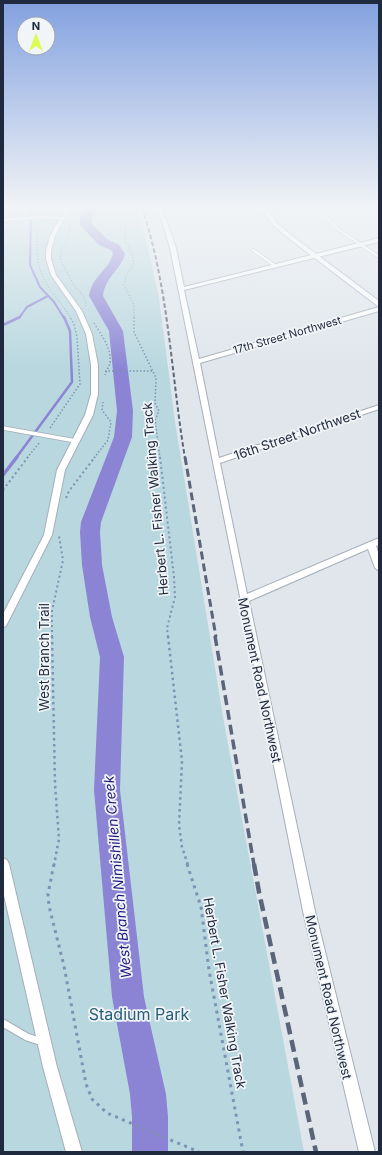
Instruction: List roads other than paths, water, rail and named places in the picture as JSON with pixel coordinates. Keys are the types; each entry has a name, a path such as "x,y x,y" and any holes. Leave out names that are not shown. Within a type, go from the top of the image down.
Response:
{"main road":[{"path":"323,262 379,305"}],"street":[{"path":"3,623 48,535 59,478 64,464 92,405 94,389 94,356 84,322 70,298 55,278 49,266 49,262"},
{"name":"Monument Road Northwest","path":"176,262 311,919 367,1152"},
{"path":"182,289 288,262"},
{"name":"17th Street Northwest","path":"196,362 379,309"},
{"name":"16th Street Northwest","path":"216,462 379,407"},
{"path":"244,599 375,543 379,568"},
{"path":"3,864 44,1042 74,1152"}],"lane":[{"path":"270,262 274,265"},
{"path":"3,428 76,441"},
{"path":"3,1023 27,1038 44,1042"}],"waterway":[{"path":"30,262 30,265 40,287 54,302 64,318"},
{"name":"West Branch Nimishillen Creek","path":"116,262 99,283 96,296 116,331 125,411 123,437 91,522 90,532 92,565 101,617 112,657 107,790 128,997 148,1094 150,1117 150,1152"},
{"path":"20,317 27,307 48,296"},
{"path":"3,325 20,317"},
{"path":"16,458 72,382 70,331 64,317"},
{"path":"3,475 17,457"}],"railway":[{"path":"156,262 164,300 185,458"},
{"path":"185,457 216,637"},
{"path":"215,636 254,865"},
{"path":"254,864 316,1152"}],"park label":[{"name":"Stadium Park","path":"139,1014"}]}
